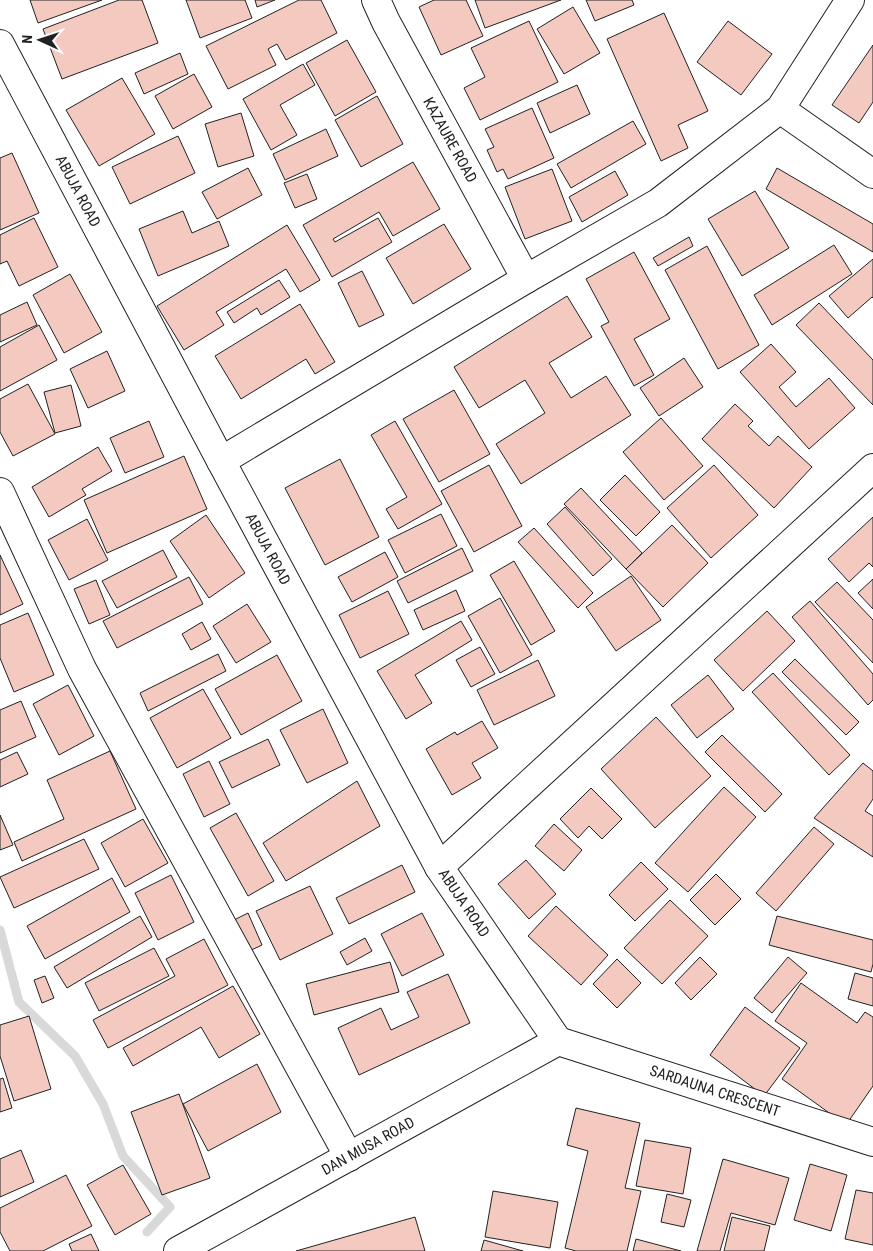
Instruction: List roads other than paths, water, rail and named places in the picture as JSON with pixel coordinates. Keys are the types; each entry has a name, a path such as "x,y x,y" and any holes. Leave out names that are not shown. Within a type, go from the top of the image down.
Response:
{"street":[{"name":"KAZAURE ROAD","path":"376,0 386,22 526,279"},
{"path":"221,461 526,279 658,203 780,109 850,0"},
{"name":"ABUJA ROAD","path":"0,44 221,461 440,867 558,1041"},
{"path":"780,109 873,174"},
{"path":"440,867 873,468"},
{"path":"0,492 82,670 349,1157"},
{"name":"DAN MUSA ROAD","path":"178,1251 558,1041"},
{"name":"SARDAUNA CRESCENT","path":"558,1041 873,1142"}],"waterway":[{"path":"0,930 19,1002 75,1056 103,1104 123,1156 170,1207 147,1232"}]}
